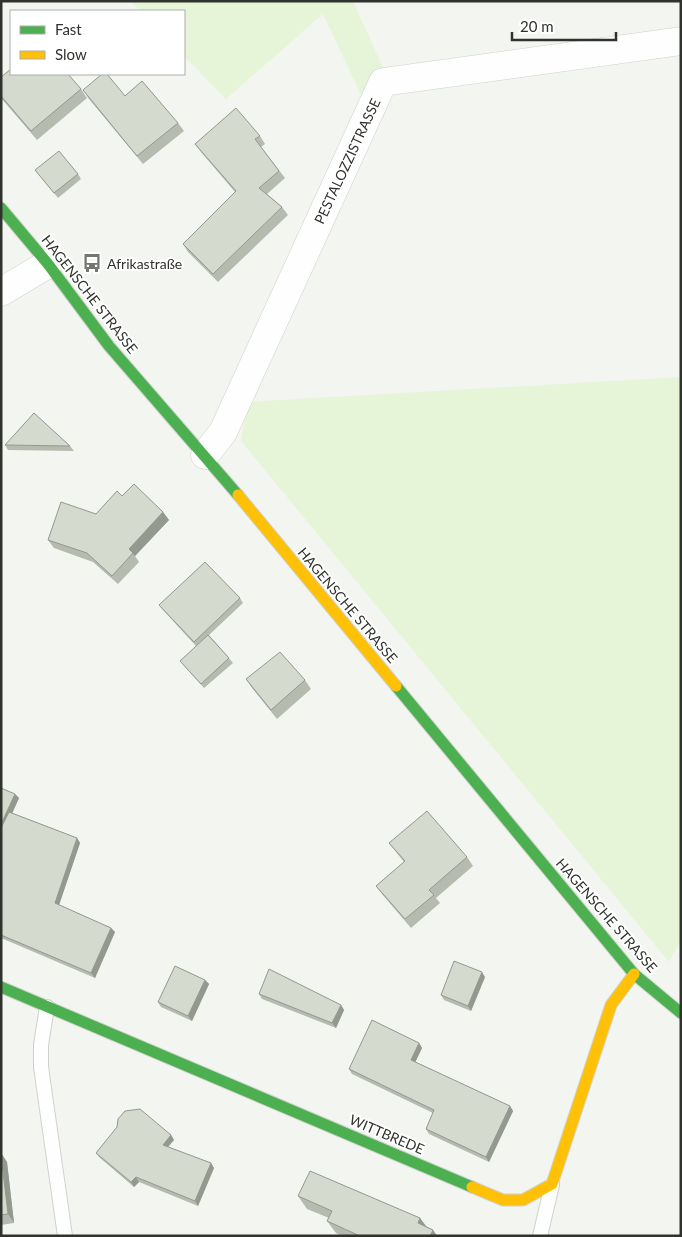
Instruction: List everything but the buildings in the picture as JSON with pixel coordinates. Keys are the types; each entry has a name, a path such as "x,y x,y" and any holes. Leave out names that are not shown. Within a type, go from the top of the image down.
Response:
{"street":[{"name":"PESTALOZZISTRASSE","path":"205,455 223,432 382,82 681,41"},
{"name":"HAGENSCHE STRASSE","path":"1,208 48,264 109,346 205,455 634,974 681,1013"},
{"path":"1,292 48,264"},
{"path":"552,1184 611,1005 634,974"},
{"name":"WITTBREDE","path":"1,987 503,1200 523,1200 552,1184"}],"lane":[{"path":"47,1007 41,1045 41,1067 65,1236"},
{"path":"540,1236 552,1184"}],"green space":[{"path":"130,1 353,1 384,70 363,99 323,14 226,99 185,57 185,10 139,10"},
{"path":"681,377 681,940 669,962 241,441 247,402"}],"traffic: fast":[{"path":"1,208 48,264 109,346 238,495"},
{"path":"396,686 634,974 681,1013"},
{"path":"1,987 472,1187"}],"traffic: slow":[{"path":"238,495 396,686"},
{"path":"472,1187 503,1200 523,1200 552,1184 611,1005 634,974"}],"place":[{"name":"Afrikastraße","path":"92,263"}]}
